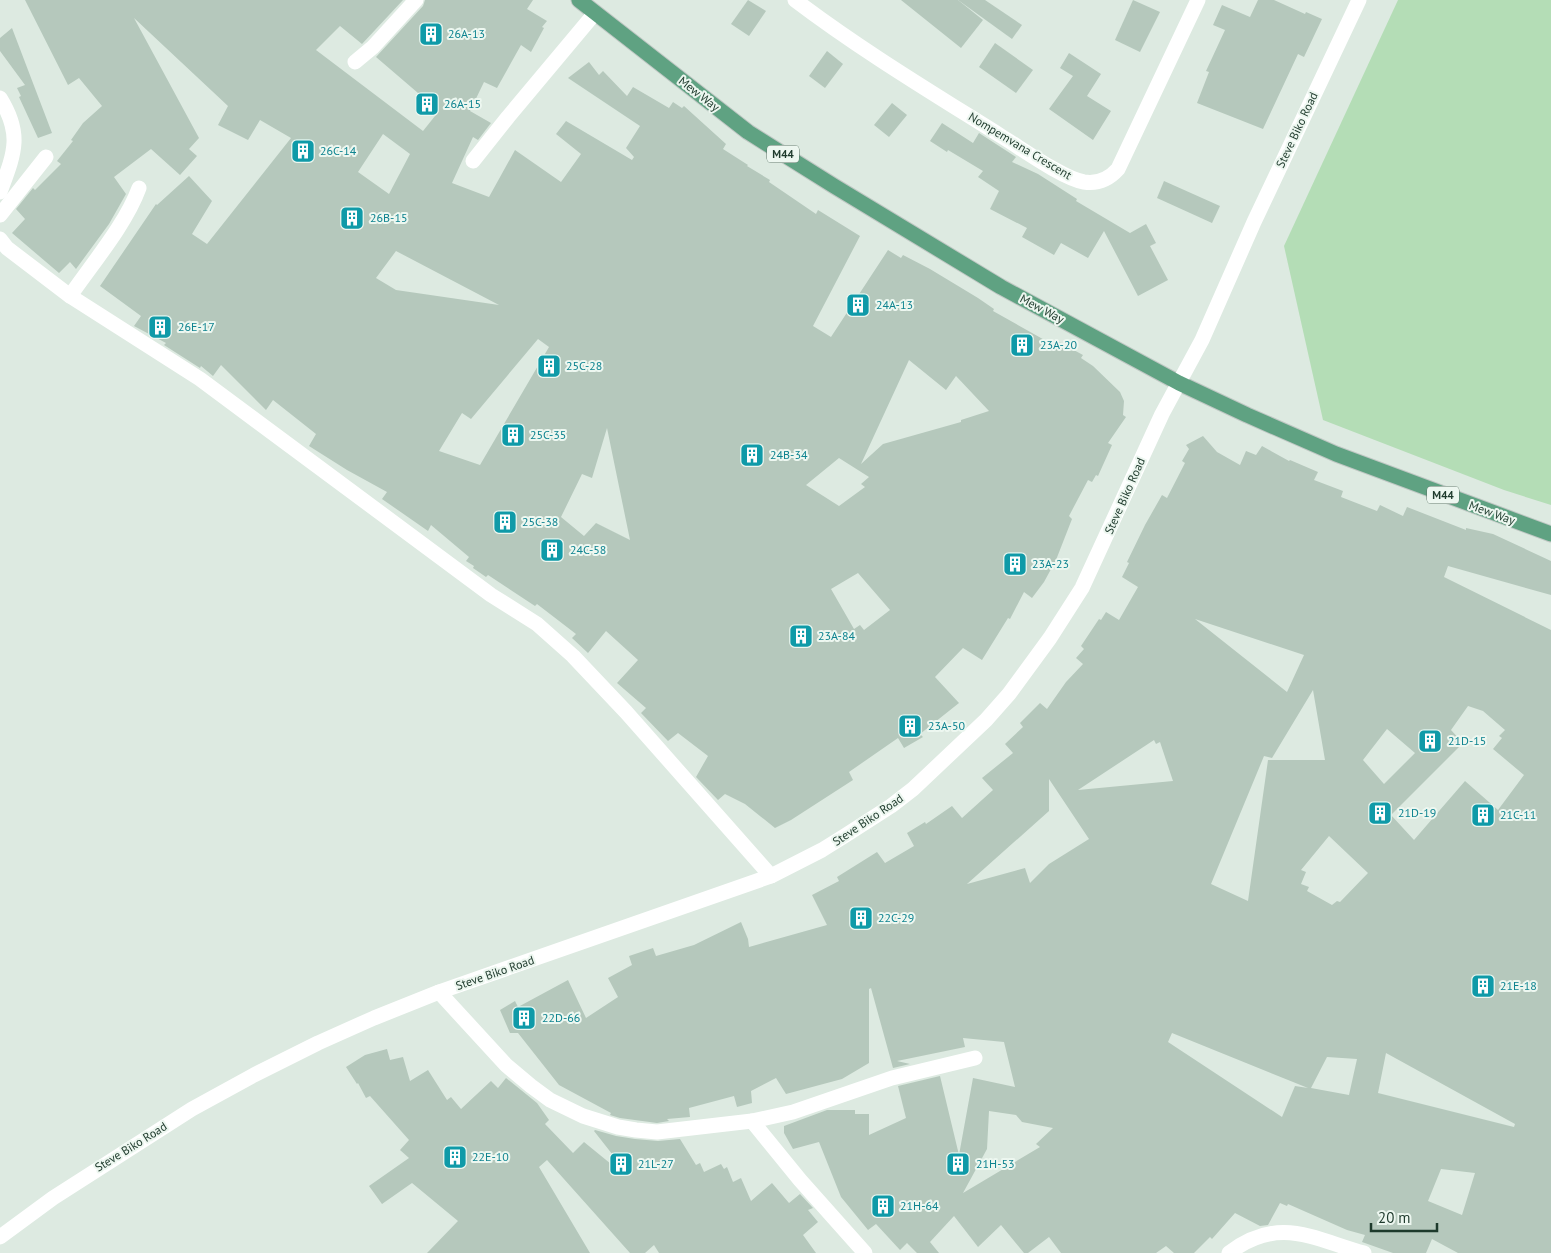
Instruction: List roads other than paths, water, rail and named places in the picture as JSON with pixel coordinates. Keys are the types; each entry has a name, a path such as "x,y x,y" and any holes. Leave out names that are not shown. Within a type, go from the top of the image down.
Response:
{"main road":[{"name":"Mew Way","path":"580,0 748,132 1001,287 1178,383 1336,454 1551,534"}],"street":[{"path":"355,62 373,47 416,0"},
{"name":"Nompemvana Crescent","path":"795,0 890,66 1033,156 1071,177 1092,182 1107,178 1118,169 1198,0"},
{"name":"Steve Biko Road","path":"0,1237 53,1198 192,1109 318,1043 439,992 771,876 822,850 891,806 913,789 986,720 1009,694 1050,638 1082,588 1162,414 1202,340 1261,206 1359,0"},
{"path":"473,160 595,13"},
{"path":"0,98 9,113 14,136 14,150 0,192"},
{"path":"0,214 46,157"},
{"path":"70,296 126,216 139,188"},
{"path":"0,239 7,248 70,296 200,379 490,595 537,624 573,656 626,712 771,876"},
{"path":"439,992 506,1065 531,1086 566,1109 600,1122 636,1130 657,1132 752,1121 793,1112 892,1078 975,1058"},
{"path":"752,1121 800,1180 865,1253"},
{"path":"1229,1253 1242,1244 1259,1237 1287,1232 1302,1233 1364,1253"}],"place":[{"name":"26A-13","path":"431,34"},
{"name":"26A-15","path":"427,104"},
{"name":"26C-14","path":"303,151"},
{"name":"26B-15","path":"352,218"},
{"name":"24A-13","path":"858,305"},
{"name":"26E-17","path":"160,327"},
{"name":"23A-20","path":"1022,345"},
{"name":"25C-28","path":"549,366"},
{"name":"25C-35","path":"513,435"},
{"name":"24B-34","path":"752,455"},
{"name":"25C-38","path":"505,522"},
{"name":"24C-58","path":"552,550"},
{"name":"23A-23","path":"1015,564"},
{"name":"23A-84","path":"801,636"},
{"name":"23A-50","path":"910,726"},
{"name":"21D-15","path":"1430,741"},
{"name":"21D-19","path":"1380,813"},
{"name":"21C-11","path":"1483,815"},
{"name":"22C-29","path":"861,918"},
{"name":"21E-18","path":"1483,986"},
{"name":"22D-66","path":"524,1018"},
{"name":"22E-10","path":"455,1157"},
{"name":"21L-27","path":"621,1164"},
{"name":"21H-53","path":"958,1164"},
{"name":"21H-64","path":"883,1206"}]}
